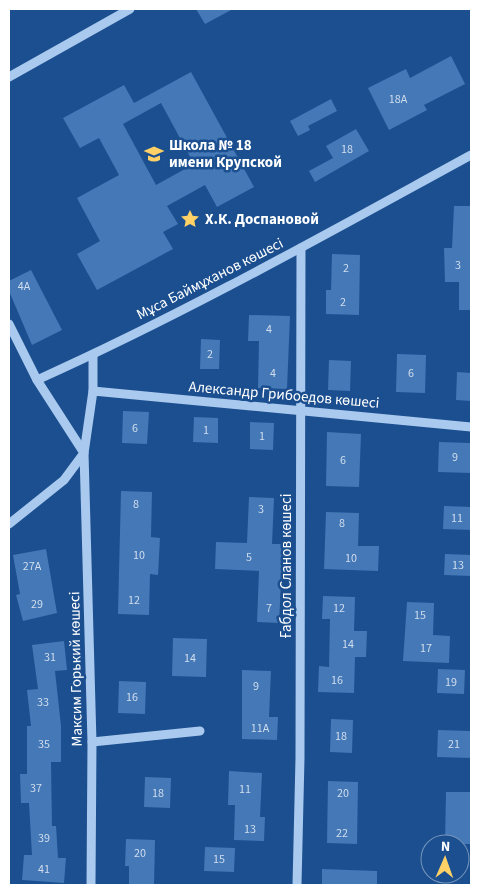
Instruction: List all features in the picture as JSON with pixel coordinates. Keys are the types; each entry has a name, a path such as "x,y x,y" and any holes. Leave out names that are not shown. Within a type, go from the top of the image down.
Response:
{"street":[{"path":"9,76 130,9"},
{"name":"Мұса Баймұханов көшесі","path":"37,380 94,355 301,248 471,155"},
{"name":"Ғабдол Сланов көшесі","path":"297,885 300,758 301,248"},
{"path":"9,324 37,380 84,453 64,480 9,524"},
{"name":"Максим Горький көшесі","path":"91,885 92,742 84,453 93,391 94,355"},
{"name":"Александр Грибоедов көшесі","path":"93,391 471,427"},
{"path":"92,742 200,731"}],"building":[{"path":"196,9 233,9 205,24"},
{"path":"451,56 465,84 424,105 427,110 389,130 368,88 406,69 410,78"},
{"name":"Школа № 18 имени Крупской","path":"191,72 254,187 217,207 205,185 167,206 178,224 163,232 173,249 97,290 77,254 100,241 77,198 119,175 99,138 80,148 63,118 124,85 134,103","holes":["161,103 194,164 156,185 123,124"]},
{"path":"331,99 337,111 308,126 310,130 298,136 290,121"},
{"path":"356,129 369,151 315,182 309,171 333,158 326,146"},
{"path":"454,206 471,206 471,310 459,310 459,282 445,282 444,248 452,248"},
{"path":"332,254 360,255 359,315 326,314 326,290 331,290"},
{"path":"31,270 62,330 32,345 9,291 9,281"},
{"path":"249,315 290,316 287,389 258,388 259,341 248,341"},
{"path":"201,339 220,340 219,369 200,369"},
{"path":"397,354 426,355 425,393 396,392"},
{"path":"329,360 351,361 350,391 328,390"},
{"path":"457,372 471,373 471,401 456,400"},
{"path":"123,411 149,412 147,444 122,443"},
{"path":"194,417 218,418 218,443 193,442"},
{"path":"250,422 274,423 273,450 250,449"},
{"path":"327,432 361,434 359,487 326,486"},
{"path":"439,442 471,443 471,473 438,472"},
{"path":"121,491 152,492 151,537 160,538 158,575 150,574 149,615 118,614"},
{"path":"249,497 274,498 272,544 283,544 279,623 257,622 259,571 215,569 216,542 247,543"},
{"path":"444,506 471,507 471,530 443,529"},
{"path":"326,512 359,513 358,546 379,546 378,571 324,569"},
{"path":"46,549 57,613 23,621 16,595 20,594 13,555"},
{"path":"445,554 471,555 471,576 444,575"},
{"path":"323,596 355,597 354,631 367,631 366,657 355,657 354,693 318,692 319,666 329,667 330,619 322,619"},
{"path":"407,602 434,603 433,635 450,636 449,663 403,661"},
{"path":"173,638 207,639 206,677 172,676"},
{"path":"64,641 67,670 55,671 61,726 61,762 51,762 52,826 56,826 58,858 66,858 64,883 22,880 24,855 32,855 29,803 21,803 20,774 27,774 27,726 31,726 27,690 38,689 32,645"},
{"path":"438,669 465,670 464,694 437,693"},
{"path":"242,670 271,671 269,717 278,717 277,740 242,739"},
{"path":"119,681 146,682 145,714 118,713"},
{"path":"331,719 353,720 352,753 330,752"},
{"path":"438,730 471,731 471,758 437,757"},
{"path":"229,771 262,773 260,817 265,817 264,841 234,840 235,805 228,805"},
{"path":"145,777 171,778 170,808 144,807"},
{"path":"328,781 358,782 357,844 327,843"},
{"path":"446,792 471,792 471,844 470,834 445,834"},
{"path":"126,839 155,840 154,885 129,885 129,866 125,866"},
{"path":"205,847 235,848 234,872 204,871"},
{"path":"322,869 377,871 377,885 322,885"}],"place":[{"name":"Школа № 18 имени Крупской","path":"154,154"},
{"name":"Х.К. Доспановой","path":"190,219"}]}
